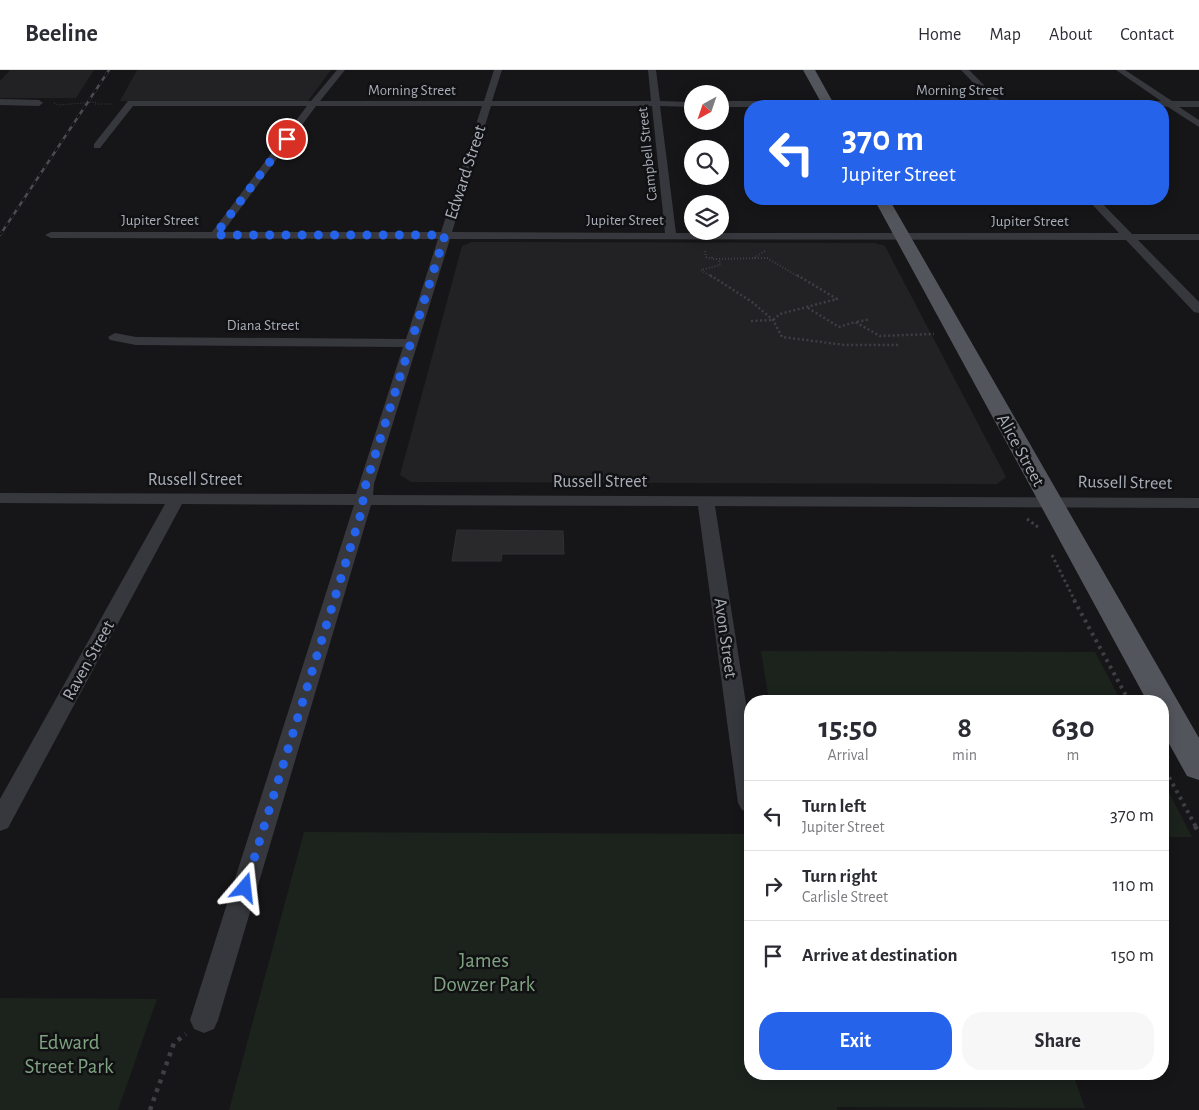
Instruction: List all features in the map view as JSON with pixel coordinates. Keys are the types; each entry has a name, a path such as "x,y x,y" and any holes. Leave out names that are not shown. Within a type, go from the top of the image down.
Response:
{"main road":[{"path":"808,70 825,100"},
{"name":"Alice Street","path":"884,205 1158,695"},
{"name":"Alice Street","path":"1169,714 1199,767"}],"street":[{"path":"215,235 341,70"},
{"name":"Edward Street","path":"204,1020 359,519 364,490 498,70"},
{"name":"Campbell Street","path":"652,70 671,235"},
{"path":"965,70 994,100"},
{"path":"1120,70 1164,100"},
{"path":"0,102 39,103"},
{"name":"Morning Street","path":"97,146 131,104 684,104"},
{"name":"Morning Street","path":"729,104 744,104"},
{"path":"1170,104 1199,124"},
{"name":"Morning Street","path":"1170,104 1199,104"},
{"path":"1098,205 1199,309"},
{"name":"Jupiter Street","path":"51,234 1199,236"},
{"name":"Diana Street","path":"115,337 136,341 411,343"},
{"name":"Russell Street","path":"0,498 1199,503"},
{"name":"Raven Street","path":"0,821 176,499"},
{"name":"Avon Street","path":"706,502 744,762"}],"path":[{"path":"39,103 58,103 58,105 96,102 95,104 112,104"},
{"path":"705,248 706,257 718,259 768,258 837,299 780,314 773,320 751,321"},
{"path":"718,259 720,265 701,270 752,302 773,320 782,336 845,345 898,345"},
{"path":"807,307 839,326 870,319"},
{"path":"856,323 880,336 935,334"},
{"path":"1024,516 1039,529"},
{"path":"1048,546 1084,620 1126,695"},
{"path":"1169,777 1199,833"},
{"path":"150,1110 174,1043 204,1020"}],"shaded area":[{"path":"10,70 94,70 76,98 0,98 0,81"},
{"path":"137,70 331,70 308,101 120,101"},
{"path":"472,242 875,243 885,246 1006,477 997,484 411,482 400,475 462,246"}],"green space":[{"path":"761,651 1095,652 1118,695 768,695"},
{"path":"1169,793 1192,837 1169,837"},
{"name":"James Dowzer Park","path":"304,832 744,834 744,1080 1075,1080 1085,1108 837,1107 837,1110 229,1110"},
{"name":"Edward Street Park","path":"0,998 157,999 118,1110 0,1110"}],"building":[{"path":"457,530 563,531 564,554 502,554 501,561 452,561"}],"railway":[{"path":"0,235 109,70"}],"route":[{"path":"245,888 362,510 364,490 445,235 215,235 287,139"}]}
